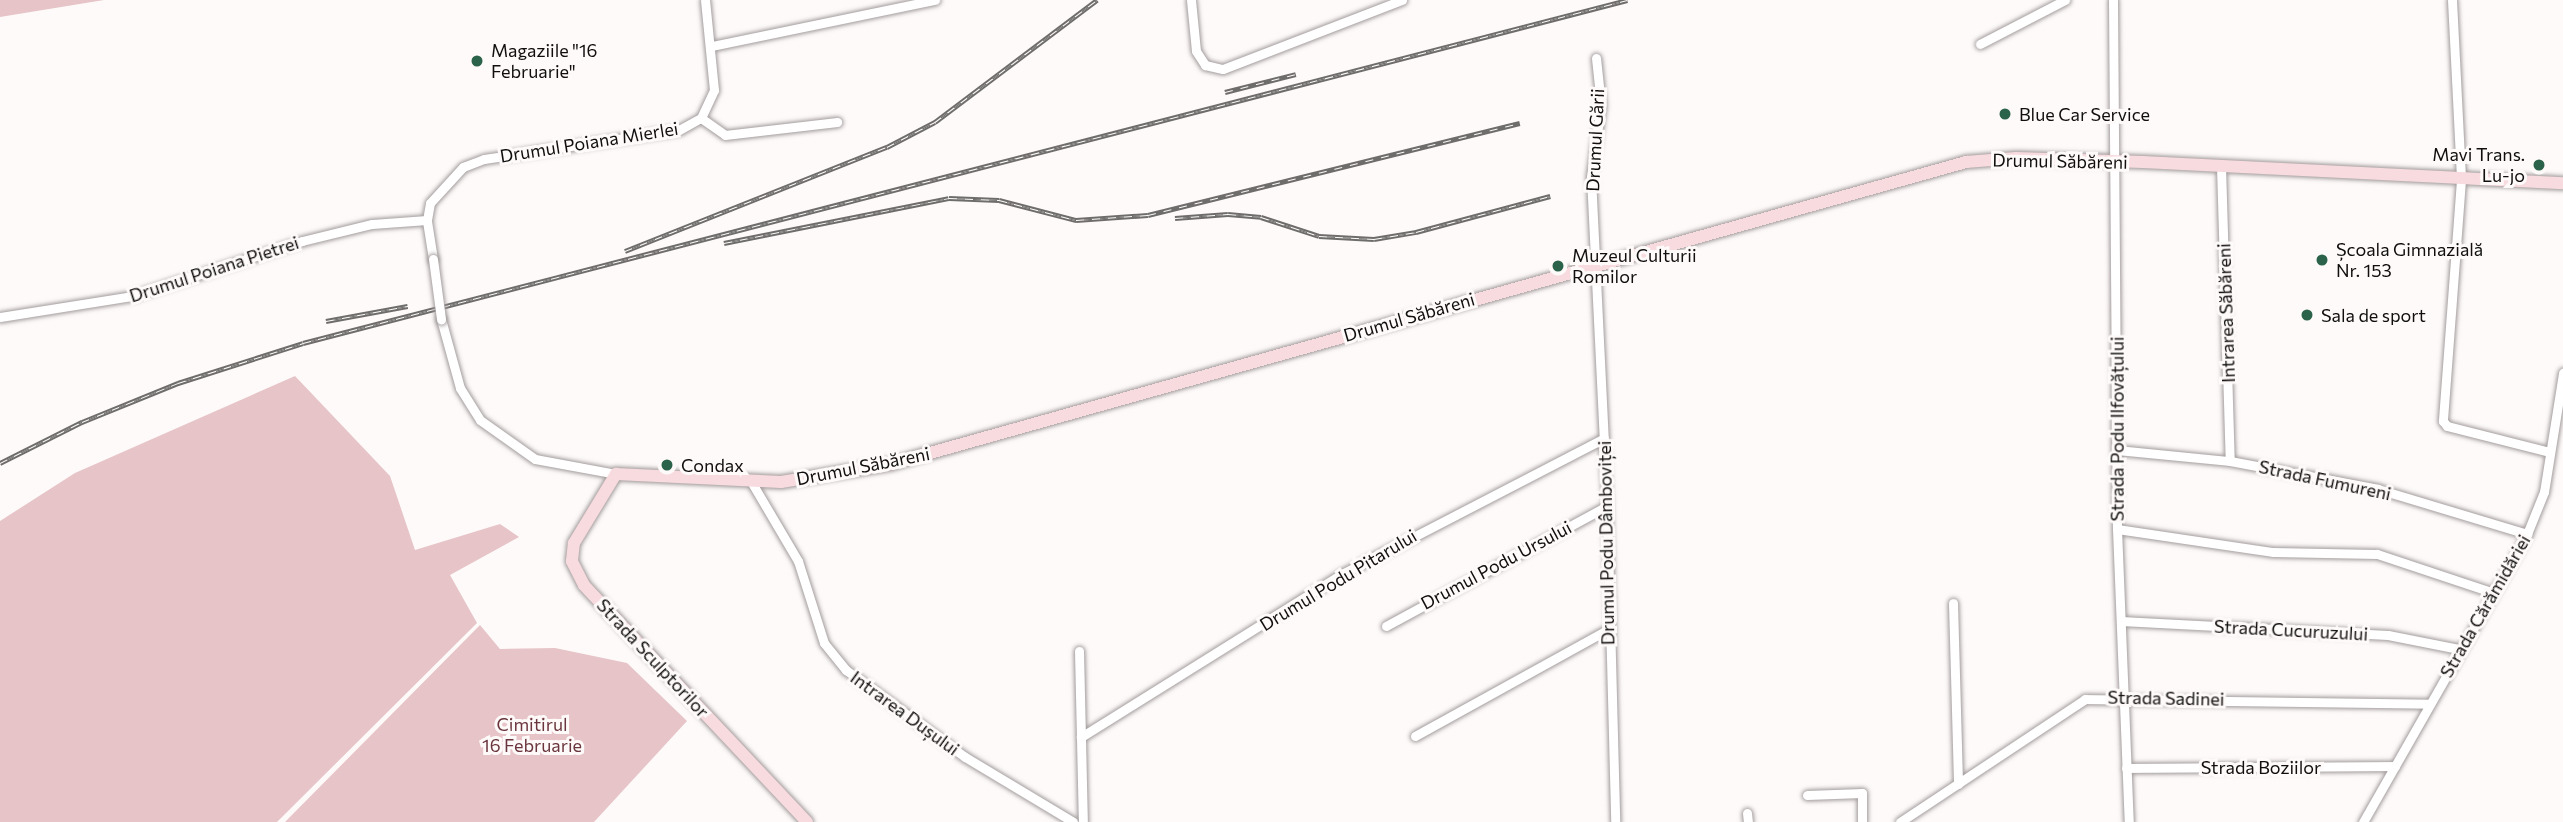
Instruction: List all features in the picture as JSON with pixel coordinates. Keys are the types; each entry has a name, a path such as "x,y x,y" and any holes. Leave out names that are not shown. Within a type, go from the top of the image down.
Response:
{"main road":[{"name":"Drumul Săbăreni","path":"616,474 752,483 833,476 891,464 1594,264 1966,162 2016,158 2563,183"},
{"name":"Strada Sculptorilor","path":"616,474 574,543 572,561 584,584 807,822"}],"street":[{"name":"Drumul Poiana Mierlei","path":"427,220 437,191 474,162 679,130 701,118 714,90 712,46 705,0"},
{"path":"712,46 935,0"},
{"path":"1191,0 1196,51 1205,65 1223,69 1402,0"},
{"path":"1980,44 2064,0"},
{"name":"Strada Podu Ilfovățului","path":"2113,0 2116,529 2129,822"},
{"path":"2452,0 2461,180 2443,421 2446,426 2550,452"},
{"name":"Drumul Gării","path":"1594,264 1591,177 1601,105 1596,58"},
{"path":"701,118 725,135 836,122"},
{"name":"Intrarea Săbăreni","path":"2221,166 2230,461"},
{"name":"Drumul Săbăreni","path":"427,220 441,318 460,388 480,420 535,459 616,474"},
{"name":"Drumul Poiana Pietrei","path":"0,317 133,296 302,241 372,224 427,220"},
{"name":"Drumul Podu Dâmboviței","path":"1594,264 1607,506 1607,630 1615,822"},
{"name":"Strada Cărămidăriei","path":"2362,822 2527,534 2544,492 2563,373"},
{"name":"Drumul Podu Pitarului","path":"1081,737 1342,574 1604,438"},
{"name":"Strada Fumureni","path":"2117,450 2230,461 2378,489 2527,534"},
{"name":"Intrarea Dușului","path":"752,483 798,561 824,643 846,670 965,757 1073,822"},
{"name":"Drumul Podu Ursului","path":"1386,626 1607,506"},
{"path":"2116,529 2273,552 2377,554 2494,593"},
{"path":"1953,603 1958,784"},
{"name":"Strada Cucuruzului","path":"2121,621 2388,635 2459,649"},
{"path":"1415,736 1607,630"},
{"path":"1079,651 1083,822"},
{"name":"Strada Sadinei","path":"1900,822 2085,699 2122,696 2428,704"},
{"name":"Strada Boziilor","path":"2126,768 2395,766"},
{"path":"1807,795 1862,793 1862,822"}],"green space":[{"path":"0,0 104,0 0,17"},
{"path":"295,376 390,476 415,550 500,524 519,537 450,575 477,623 277,822 0,822 0,521 75,473"},
{"name":"Cimitirul 16 Februarie","path":"480,625 500,649 555,648 627,663 687,721 594,822 285,822"}],"railway":[{"path":"625,251 887,147 935,122 1097,0"},
{"path":"0,463 82,422 178,383 303,343 1627,0"},
{"path":"1225,92 1296,74"},
{"path":"724,243 949,198 999,200 1076,220 1148,215 1520,123"},
{"path":"1175,218 1228,214 1261,217 1319,236 1374,239 1416,232 1550,196"},
{"path":"326,321 408,306"}],"place":[{"name":"Magaziile \"16 Februarie\"","path":"477,61"},
{"name":"Blue Car Service","path":"2005,114"},
{"name":"Mavi Trans. Lu-jo","path":"2539,165"},
{"name":"Școala Gimnazială Nr. 153","path":"2322,260"},
{"name":"Muzeul Culturii Romilor","path":"1558,266"},
{"name":"Sala de sport","path":"2307,315"},
{"name":"Condax","path":"667,465"}]}
